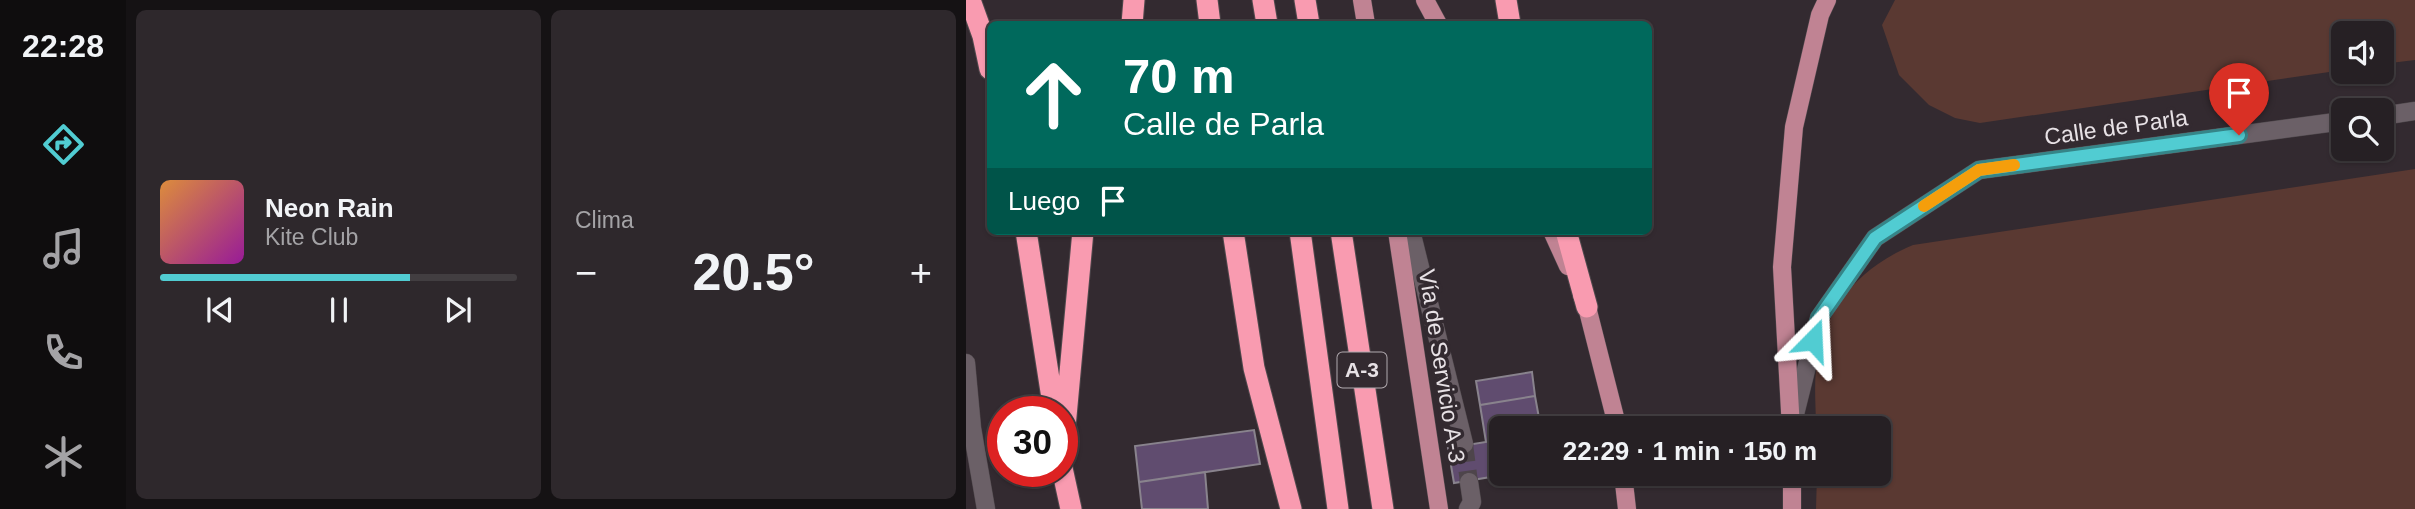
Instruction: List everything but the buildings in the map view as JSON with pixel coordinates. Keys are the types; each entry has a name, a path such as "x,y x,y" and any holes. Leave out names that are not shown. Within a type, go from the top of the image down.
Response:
{"highway":[{"path":"970,0 987,55"},
{"path":"1132,21 1135,0"},
{"path":"1207,0 1210,21"},
{"path":"1263,0 1266,21"},
{"path":"1305,0 1308,21"},
{"path":"1506,0 1510,21"},
{"path":"1027,235 1052,396"},
{"path":"1068,396 1083,235"},
{"path":"1234,235 1254,368 1292,509"},
{"name":"A-3","path":"1301,235 1338,509"},
{"name":"A-3","path":"1341,235 1383,509"},
{"path":"1567,235 1587,307"},
{"path":"1066,487 1071,509"}],"main road":[{"path":"1362,0 1366,21"},
{"path":"1425,0 1436,21"},
{"path":"1790,416 1783,267 1794,127 1820,15 1827,0"},
{"name":"Vía de Servicio A-3","path":"1398,235 1439,509"},
{"path":"1554,235 1587,307 1615,416"},
{"path":"1625,486 1628,509"},
{"path":"1791,486 1792,509"}],"street":[{"path":"2394,114 2415,111"},
{"name":"Calle de Parla","path":"1794,416 1819,318 1875,238 1979,170 2331,123"},
{"path":"1412,235 1464,444"},
{"path":"966,363 969,424 986,509"},
{"path":"1468,509 1472,502 1469,482"}],"shaded area":[{"path":"1895,0 2415,0 2415,60 2394,63 2394,21 2331,21 2331,72 1980,123 1955,118 1929,105 1899,75 1882,25"},
{"path":"2415,169 2415,509 1816,509 1817,486 1891,486 1891,416 1816,416 1815,377 1826,328 1846,293 1876,266 1913,245"}],"tunnel":[{"path":"1464,444 1469,482"}],"slow traffic":[{"path":"1924,206 1979,170 2014,165"}],"route":[{"path":"1813,340 1819,318 1875,238 1979,170 2239,135"}]}
